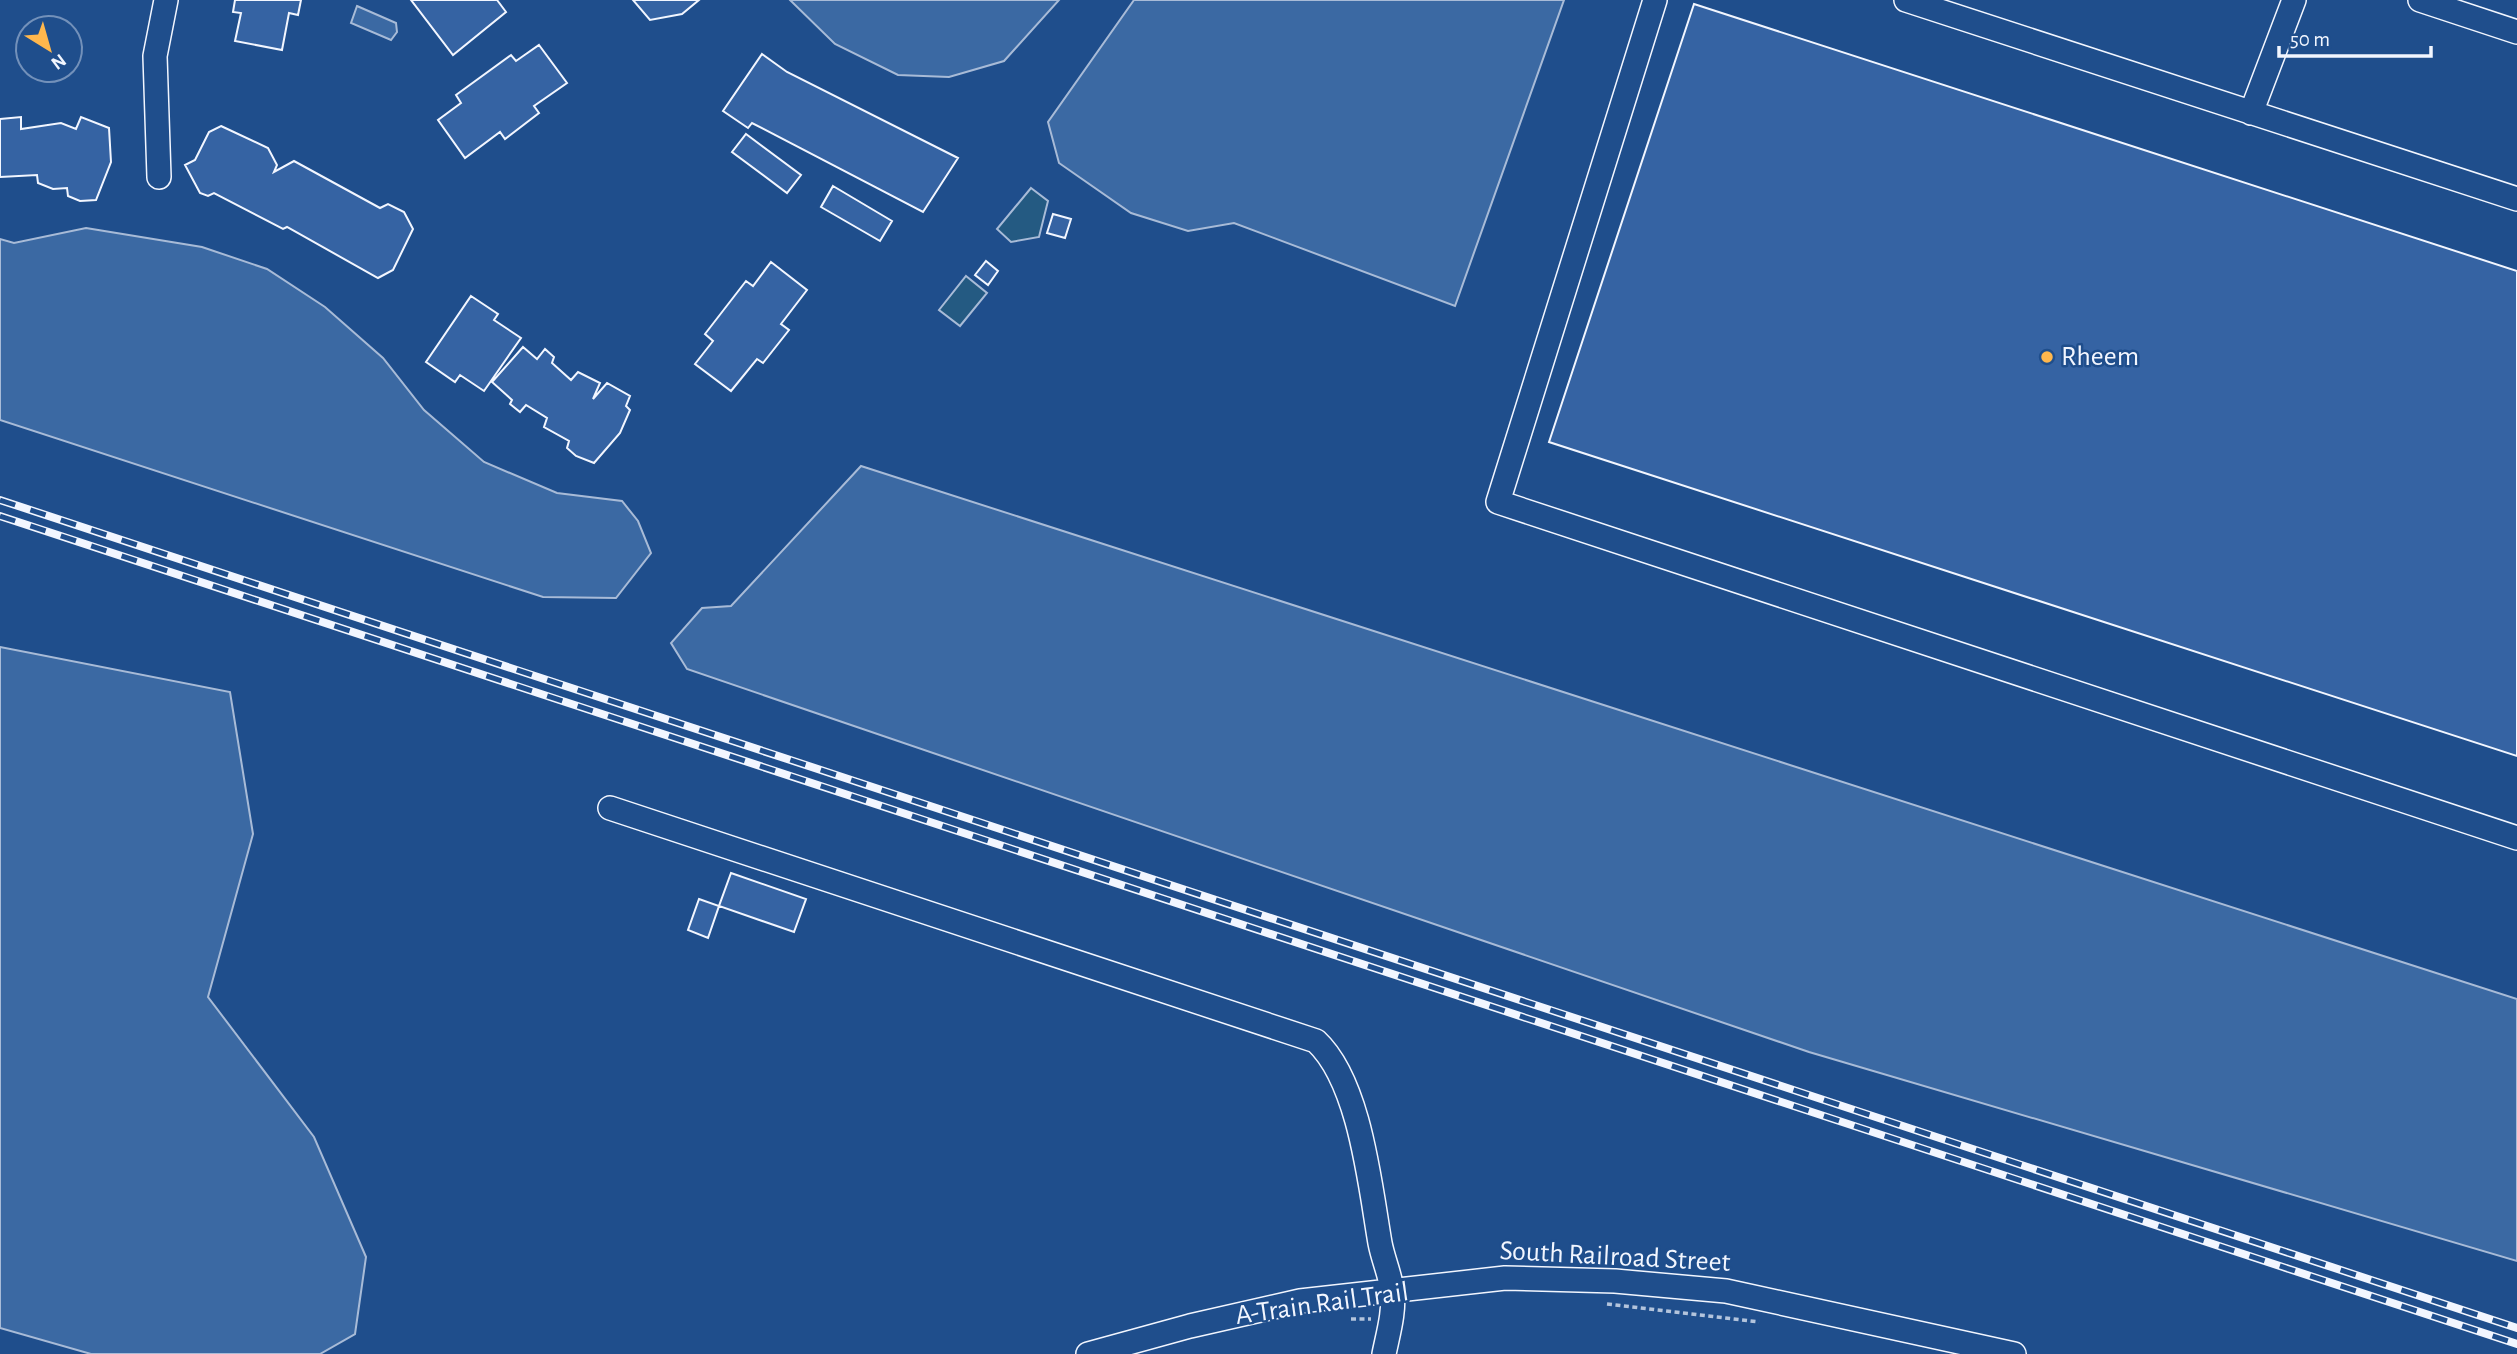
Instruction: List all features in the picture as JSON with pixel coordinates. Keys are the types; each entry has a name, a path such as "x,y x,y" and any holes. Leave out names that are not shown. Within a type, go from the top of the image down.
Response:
{"street":[{"path":"159,177 155,56 166,0"},
{"path":"1655,0 1498,502 2517,838"},
{"path":"1906,0 2517,199"},
{"path":"2251,113 2294,0"},
{"path":"2420,0 2517,32"},
{"path":"610,808 1316,1041 1331,1055 1343,1083 1371,1175 1381,1245 1392,1291 1391,1319 1384,1354"},
{"name":"South Railroad Street","path":"1088,1354 1190,1326 1300,1301 1505,1278 1615,1281 1726,1291 2014,1354"}],"path":[{"path":"1606,1304 1768,1323"},
{"name":"A-Train Rail Trail","path":"1344,1318 1391,1319"}],"shaded area":[{"path":"790,0 1059,0 1004,61 949,77 898,75 835,44"},
{"path":"1134,0 1564,0 1455,306 1234,223 1188,231 1131,213 1059,163 1048,122"},
{"path":"357,6 396,23 397,32 391,40 351,23"},
{"path":"1031,188 1048,201 1039,237 1011,242 997,229"},
{"path":"86,228 202,247 267,269 325,307 383,358 424,410 484,462 557,493 622,501 638,521 651,553 616,598 543,597 0,420 0,239 14,243"},
{"path":"966,276 987,293 960,326 939,310"},
{"path":"861,466 2517,999 2517,1261 1809,1052 687,669 671,643 702,608 731,606"},
{"path":"0,647 230,692 253,834 208,997 314,1137 366,1257 355,1334 320,1354 91,1354 0,1328"}],"building":[{"path":"235,0 301,0 298,15 289,13 282,50 235,41 241,13 233,12"},
{"path":"411,0 497,0 506,12 453,55"},
{"path":"633,0 699,0 682,14 650,20"},
{"name":"Rheem","path":"1694,4 2517,271 2517,756 1549,442"},
{"path":"539,45 567,83 534,106 539,113 505,139 500,132 465,158 438,120 461,103 456,95 511,55 516,61"},
{"path":"762,54 787,72 958,158 923,212 752,123 748,128 723,111"},
{"path":"21,117 21,129 61,123 76,129 81,117 109,128 111,162 96,200 80,201 68,196 67,188 53,189 38,183 37,175 0,177 0,119"},
{"path":"221,126 268,148 277,165 274,172 294,161 380,208 388,204 404,212 413,229 393,270 378,278 287,227 283,229 214,193 208,196 200,193 185,165 195,160 209,132"},
{"path":"746,134 801,175 787,193 732,152"},
{"path":"833,186 892,221 880,241 821,207"},
{"path":"1053,214 1071,219 1065,238 1047,233"},
{"path":"986,261 998,271 988,285 975,275"},
{"path":"771,262 807,290 781,324 789,330 763,363 757,359 731,391 695,364 713,341 705,334 746,281 753,286"},
{"path":"471,296 498,314 494,320 521,338 484,391 460,375 455,382 426,362"},
{"path":"523,347 537,359 545,349 554,357 552,363 571,380 578,372 600,383 593,399 607,383 630,396 626,406 630,410 620,433 594,463 576,456 567,448 569,441 544,427 547,418 526,405 520,412 510,404 512,400 492,382"},
{"path":"731,873 806,899 794,932 719,906"},
{"path":"699,899 719,906 708,938 688,930"}],"railway":[{"path":"0,500 2517,1328"},
{"path":"0,516 2517,1344"}],"place":[{"name":"Rheem","path":"2047,357"}]}
